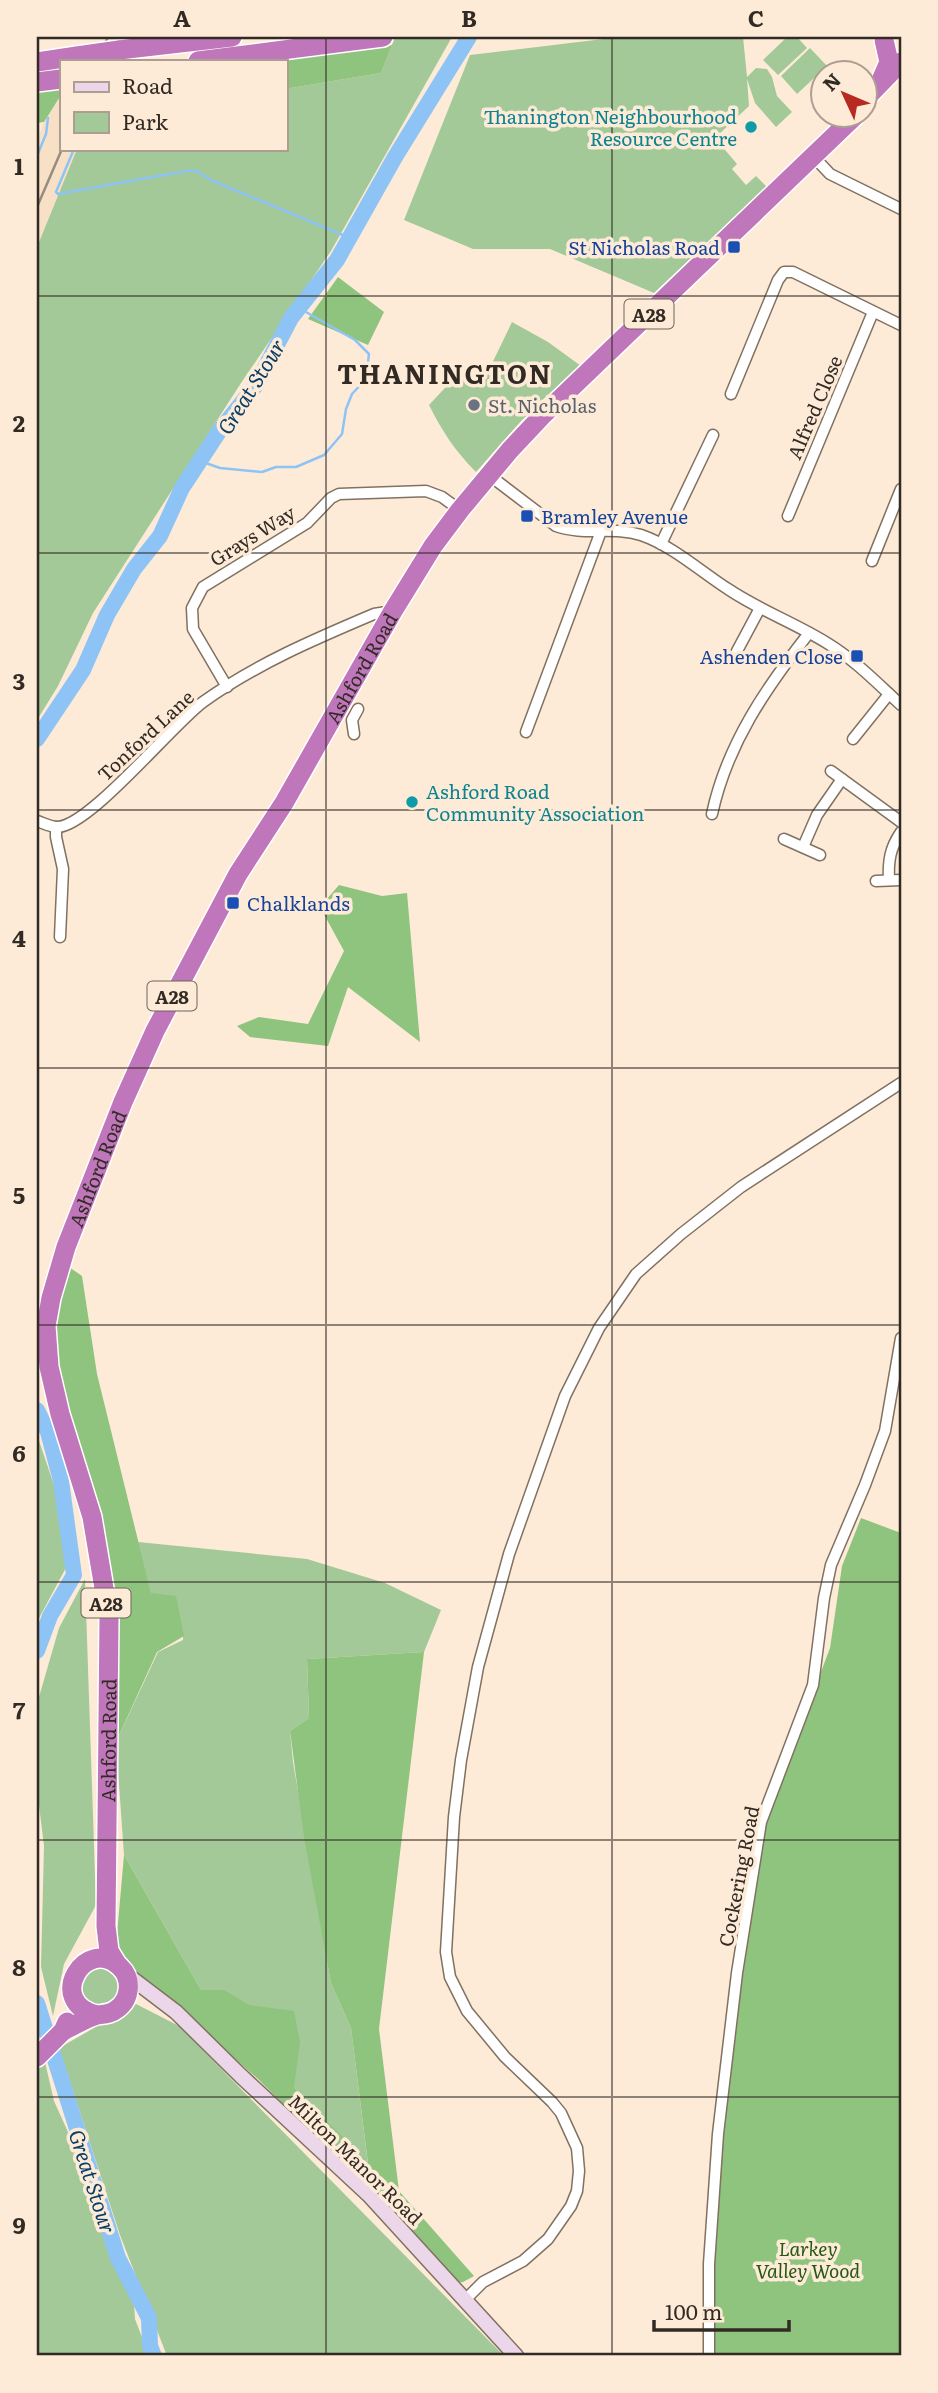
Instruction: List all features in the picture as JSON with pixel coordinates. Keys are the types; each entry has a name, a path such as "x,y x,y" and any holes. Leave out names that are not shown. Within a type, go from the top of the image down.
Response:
{"highway":[{"path":"37,62 232,37"},
{"path":"206,60 383,37"},
{"path":"881,80 889,62 888,41"},
{"path":"878,84 901,62"},
{"name":"A28","path":"878,99 901,76"},
{"path":"37,82 60,79"},
{"name":"A28","path":"460,510 542,416 840,130"},
{"name":"Ashford Road","path":"121,1969 107,1943 109,1618 92,1517 60,1414 49,1367 46,1326 51,1298 81,1208 155,1031 238,874 284,803 393,611 433,546 460,510"},
{"name":"Ashford Road","path":"80,1966 99,1928 106,1906"},
{"path":"39,2055 61,2034 97,2015 112,2013 125,2001 128,1992 121,1969 102,1959 80,1966 72,1981 74,1998 71,2014 61,2034"},
{"path":"74,1998 83,2010 97,2015"}],"street":[{"path":"813,156 830,174 901,209"},
{"path":"731,394 731,378 784,272 793,272 901,326"},
{"name":"Alfred Close","path":"788,516 873,312"},
{"path":"661,544 713,435"},
{"path":"489,475 556,526 568,530 633,533 661,544 729,590 809,633 858,664 901,705"},
{"path":"874,556 901,489"},
{"name":"Grays Way","path":"227,687 193,629 192,608 203,587 307,523 331,498 339,494 426,491 442,497 460,510"},
{"path":"526,732 601,531"},
{"path":"737,650 760,608"},
{"name":"Tonford Lane","path":"56,827 66,825 98,803 184,718 262,664 374,614 393,611"},
{"path":"712,814 717,791 732,751 755,705 809,633"},
{"path":"853,739 889,694"},
{"path":"354,734 352,720 358,709"},
{"path":"831,771 901,822"},
{"path":"803,847 817,815 842,779"},
{"path":"37,821 56,827 63,869 54,916 60,937"},
{"path":"888,880 888,858 901,832"},
{"path":"784,839 820,855"},
{"path":"876,881 901,880"},
{"path":"465,2300 484,2282 523,2261 548,2239 565,2218 577,2191 579,2160 568,2124 552,2102 515,2067 467,2011 450,1977 446,1952 454,1817 478,1667 509,1554 565,1396 600,1328 636,1274 741,1187 901,1083"},
{"name":"Cockering Road","path":"709,2356 709,2264 718,2134 737,1973 761,1822 813,1685 831,1565 885,1431 901,1338"},
{"name":"Milton Manor Road","path":"121,1969 209,2043 369,2195 516,2356"},
{"path":"125,2001 134,1998 159,1999"}],"shaded area":[{"path":"60,97 60,150 77,150 37,246 37,141 44,122"}],"green space":[{"path":"395,37 452,37 331,251 241,383 93,613 58,686 37,720 37,247 77,150 287,150 287,89 381,73"},
{"path":"620,37 743,37 747,77 756,68 767,69 777,96 792,112 776,127 755,103 747,79 749,106 715,138 737,164 732,169 746,185 756,176 767,187 654,293 550,249 473,249 404,220 470,55"},
{"path":"787,37 797,37 807,48 778,75 763,60"},
{"path":"392,45 381,73 287,89 287,60 268,60"},
{"path":"810,48 821,60 808,60 808,84 797,94 781,76"},
{"path":"60,86 60,97 44,122 37,123 37,89"},
{"path":"338,277 384,312 368,345 308,319"},
{"path":"512,322 548,342 581,366 522,420 476,472 450,440 429,405 458,374 484,380"},
{"path":"339,885 382,896 407,893 420,1042 348,987 328,1046 250,1037 237,1026 259,1017 308,1024 344,951 320,907"},
{"path":"69,1267 82,1276 97,1374 151,1593 176,1596 184,1636 157,1652 116,1742 119,1618 98,1514 61,1397 53,1339 55,1313"},
{"path":"37,1435 55,1488 69,1562 37,1622"},
{"name":"Larkey Valley Wood","path":"861,1518 901,1533 901,2356 709,2356 723,2127 741,1973 764,1823 830,1648 842,1566"},
{"path":"138,1542 307,1559 385,1583 441,1610 424,1652 307,1659 309,1718 290,1731 331,1983 351,2028 368,2164 201,1990 124,1855 116,1742 158,1652 183,1640 151,1594"},
{"path":"85,1579 96,1905 64,1964 53,2016 41,1967 44,1846 37,1789 37,1704 59,1628"},
{"path":"424,1652 379,2029 399,2191 474,2276 455,2283 381,2201 257,2078 152,1987 132,1974 116,1946 124,1855 201,1990 224,1990 249,2005 294,2011 300,2042 294,2087 368,2163 351,2028 331,1983 304,1837 290,1731 309,1718 307,1659"},
{"path":"100,1968 114,1973 119,1987 114,2001 100,2006 86,2001 81,1987 86,1973"},
{"path":"136,2004 179,2026 504,2356 167,2356 120,2235 59,2048"},
{"path":"45,2062 54,2101 134,2304 135,2319 149,2356 37,2356 37,2067"}],"waterway":[{"name":"Great Stour","path":"37,739 83,670 107,615 134,569 160,536 182,488 220,430 256,385 291,318 337,260 395,157 469,37"},
{"path":"37,156 46,134 48,118"},
{"path":"74,150 56,192 58,194 197,171 211,180 350,238"},
{"path":"200,461 220,468 262,472 276,467 296,467 324,455 342,434 346,409 352,394 366,379 369,354 355,340 299,308"},
{"name":"Great Stour","path":"37,1410 48,1432 61,1481 74,1575 50,1616 37,1651"},
{"name":"Great Stour","path":"37,2003 118,2258 149,2318 150,2346 154,2356"}],"railway":[{"path":"97,60 108,37"},
{"path":"37,207 62,150"}],"place":[{"name":"Thanington Neighbourhood Resource Centre","path":"751,127"},
{"name":"St Nicholas Road","path":"734,247"},
{"name":"St. Nicholas","path":"474,405"},
{"name":"Bramley Avenue","path":"527,516"},
{"name":"Ashenden Close","path":"857,656"},
{"name":"Ashford Road Community Association","path":"412,802"},
{"name":"Chalklands","path":"233,903"}],"district":[{"name":"THANINGTON","path":"445,372"}]}
